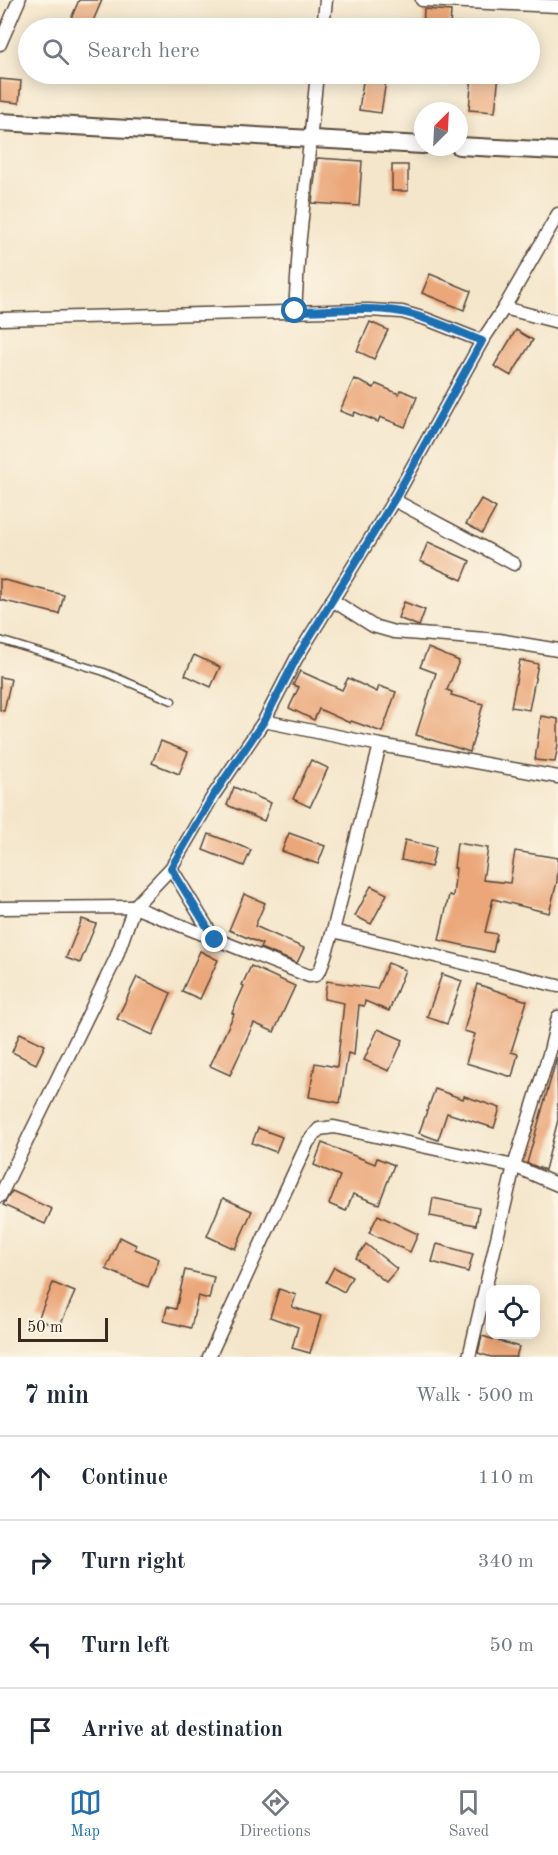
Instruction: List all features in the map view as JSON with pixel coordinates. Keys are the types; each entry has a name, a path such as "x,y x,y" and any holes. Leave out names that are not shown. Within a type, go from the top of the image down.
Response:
{"street":[{"path":"0,44 19,0"},
{"path":"323,18 326,0"},
{"path":"422,0 558,6"},
{"path":"295,311 299,247 316,84"},
{"path":"0,122 414,145"},
{"path":"468,146 558,151"},
{"path":"0,1196 116,958 134,907 171,868 213,796 264,721 296,659 394,500 482,341 504,308 558,214"},
{"path":"504,308 558,322"},
{"path":"0,319 369,310 402,312 482,341"},
{"path":"394,500 514,564"},
{"path":"332,600 373,626 394,632 499,640 558,651"},
{"path":"264,721 380,745 558,777"},
{"path":"0,908 134,907 309,976 316,975 321,968 333,931 380,745"},
{"path":"171,868 215,940"},
{"path":"333,931 558,986"},
{"path":"469,1357 514,1166 554,1052 558,1017"},
{"path":"209,1357 308,1142 319,1129 334,1127 514,1166 558,1185"}],"lane":[{"path":"0,640 104,672 172,700"}],"building":[{"path":"79,0 102,0 94,18 71,18"},
{"path":"424,9 451,11 451,18 424,18"},
{"path":"0,79 18,81 18,84 21,84 19,103 0,101"},
{"path":"363,84 385,84 381,113 359,110"},
{"path":"471,84 498,84 495,112 469,110"},
{"path":"317,158 362,161 359,206 312,203"},
{"path":"392,165 408,165 408,191 392,191"},
{"path":"430,274 471,291 464,310 422,293"},
{"path":"370,322 388,330 374,359 357,351"},
{"path":"516,330 533,340 511,376 494,366"},
{"path":"354,379 374,388 376,384 399,394 401,390 417,397 405,427 380,417 378,422 355,412 353,416 340,411"},
{"path":"481,499 496,508 482,533 466,524"},
{"path":"428,542 470,561 462,580 420,561"},
{"path":"0,579 64,595 59,614 0,600"},
{"path":"404,602 425,610 419,626 398,618"},
{"path":"428,648 459,661 447,690 452,692 451,695 483,704 470,752 416,735 436,673 420,667"},
{"path":"194,655 220,667 211,687 185,675"},
{"path":"520,660 538,664 529,710 511,707"},
{"path":"300,671 342,690 348,678 377,692 379,686 396,692 382,732 351,721 350,723 319,709 314,720 289,708 299,687 293,685"},
{"path":"0,677 11,679 4,711 0,710"},
{"path":"541,716 558,719 558,745 555,762 535,760"},
{"path":"161,741 188,752 179,774 152,763"},
{"path":"311,760 328,768 310,807 293,799"},
{"path":"234,787 271,803 264,821 227,805"},
{"path":"289,833 325,846 318,864 282,851"},
{"path":"209,834 251,850 244,866 203,850"},
{"path":"405,840 436,847 431,867 401,860"},
{"path":"457,843 488,848 483,880 510,883 515,851 558,858 557,882 549,913 493,899 485,932 497,934 493,952 439,940 449,895 453,896"},
{"path":"371,886 387,894 371,924 355,916"},
{"path":"244,894 265,903 255,926 304,948 297,963 260,948 262,944 229,930"},
{"path":"82,919 96,924 80,963 66,958"},
{"path":"200,951 218,960 200,999 182,991"},
{"path":"388,963 405,970 389,1011 365,1001 364,1006 359,1005 354,1055 348,1053 340,1103 309,1097 315,1063 337,1067 344,1003 324,999 327,981 377,989"},
{"path":"251,966 295,986 274,1032 254,1023 230,1075 210,1066 234,1014 232,1013"},
{"path":"442,974 462,981 447,1024 427,1017"},
{"path":"137,977 171,993 153,1035 117,1019"},
{"path":"477,984 527,1001 511,1052 518,1054 512,1077 466,1063 475,1034 464,1031"},
{"path":"378,1029 403,1040 389,1071 364,1060"},
{"path":"20,1033 45,1045 36,1064 12,1052"},
{"path":"557,1057 558,1120 545,1170 527,1163"},
{"path":"435,1089 500,1108 494,1128 447,1113 438,1140 419,1133"},
{"path":"258,1128 282,1137 276,1152 252,1143"},
{"path":"322,1143 375,1164 377,1158 394,1165 379,1204 353,1194 346,1211 329,1204 340,1176 314,1165"},
{"path":"12,1191 52,1209 45,1224 3,1205"},
{"path":"223,1198 252,1211 235,1249 207,1236"},
{"path":"433,1198 479,1208 476,1225 430,1216"},
{"path":"378,1215 418,1234 410,1252 369,1233"},
{"path":"120,1237 136,1245 135,1249 159,1259 148,1287 106,1269"},
{"path":"366,1244 397,1269 386,1282 356,1258"},
{"path":"437,1244 473,1254 468,1272 432,1262"},
{"path":"334,1267 352,1277 344,1292 326,1282"},
{"path":"185,1270 214,1277 209,1299 198,1296 191,1328 164,1321 167,1307 176,1309"},
{"path":"53,1283 75,1292 59,1328 38,1319"},
{"path":"279,1289 296,1295 292,1307 321,1316 310,1353 292,1348 298,1327 270,1317"},
{"path":"482,1336 519,1347 516,1357 491,1357 478,1353"}],"route":[{"path":"215,940 171,868 213,796 264,721 296,659 394,500 482,341 402,312 295,311"}]}
